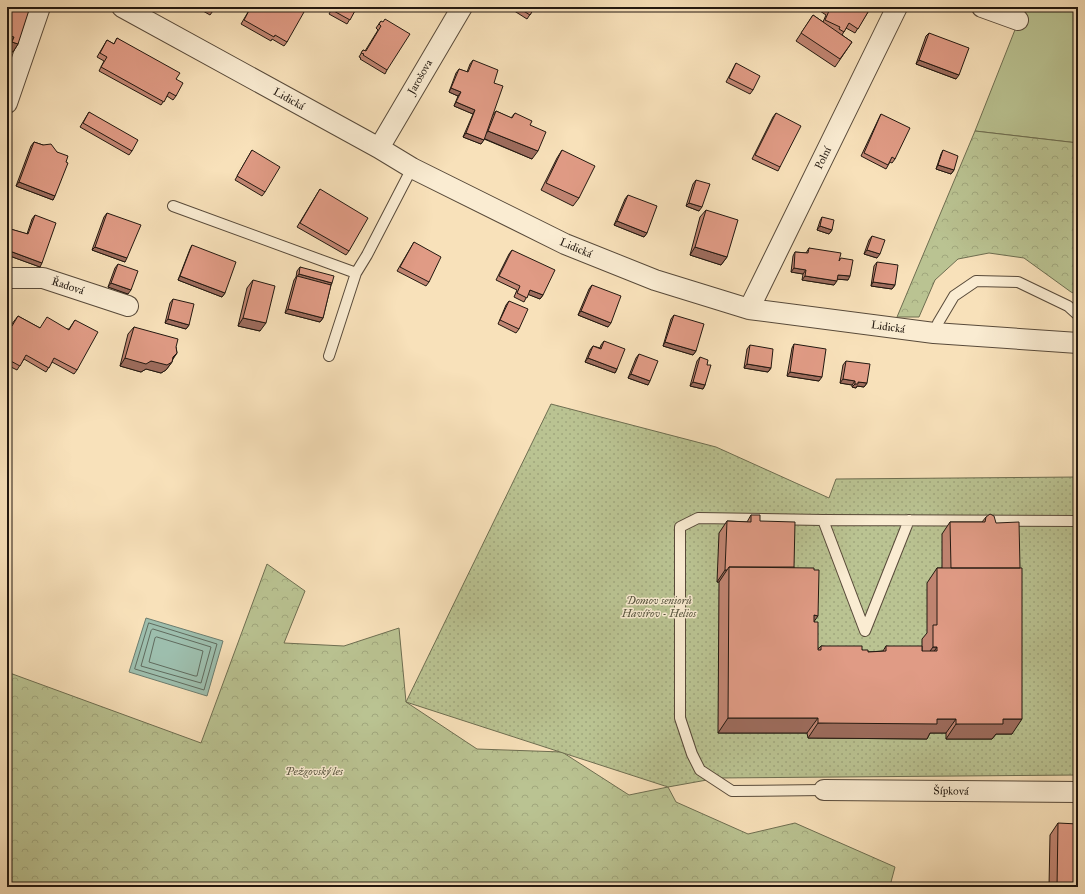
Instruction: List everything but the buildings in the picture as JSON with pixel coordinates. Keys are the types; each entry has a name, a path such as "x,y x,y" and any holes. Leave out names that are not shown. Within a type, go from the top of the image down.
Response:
{"street":[{"path":"7,103 40,7"},
{"name":"Lidická","path":"122,7 379,148 412,168 565,244 655,280 749,309 934,333 1078,343"},
{"name":"Jarošova","path":"379,148 462,7"},
{"name":"Polní","path":"749,309 897,7"},
{"path":"982,7 1018,20"},
{"name":"Řadová","path":"7,278 43,278 128,306"},
{"name":"Šípková","path":"824,790 1078,792"}],"lane":[{"path":"329,356 356,273 367,255 412,168"},
{"path":"172,206 356,273"},
{"path":"934,333 938,323 954,296 976,282 1018,282 1068,306 1078,315"},
{"path":"824,790 732,791 700,770 692,754 680,718 680,527 698,518 1078,521"},
{"path":"823,520 865,631 909,520"}],"green space":[{"path":"1024,7 1078,7 1078,143 975,131"},
{"path":"975,131 1078,143 1078,295 1071,292 1024,258 989,253 958,259 935,280 919,317 897,317"},
{"name":"Domov seniorů Havířov - Helios","path":"551,404 716,447 829,498 836,479 1078,477 1078,775 718,778 668,787 406,702"},
{"name":"Pežgovský les","path":"267,564 305,591 284,643 344,646 399,628 406,702 477,749 562,752 629,795 668,787 676,802 748,834 795,823 895,867 891,882 899,887 7,887 7,672 201,743"}],"water":[{"path":"146,618 223,641 207,696 129,672"}]}
